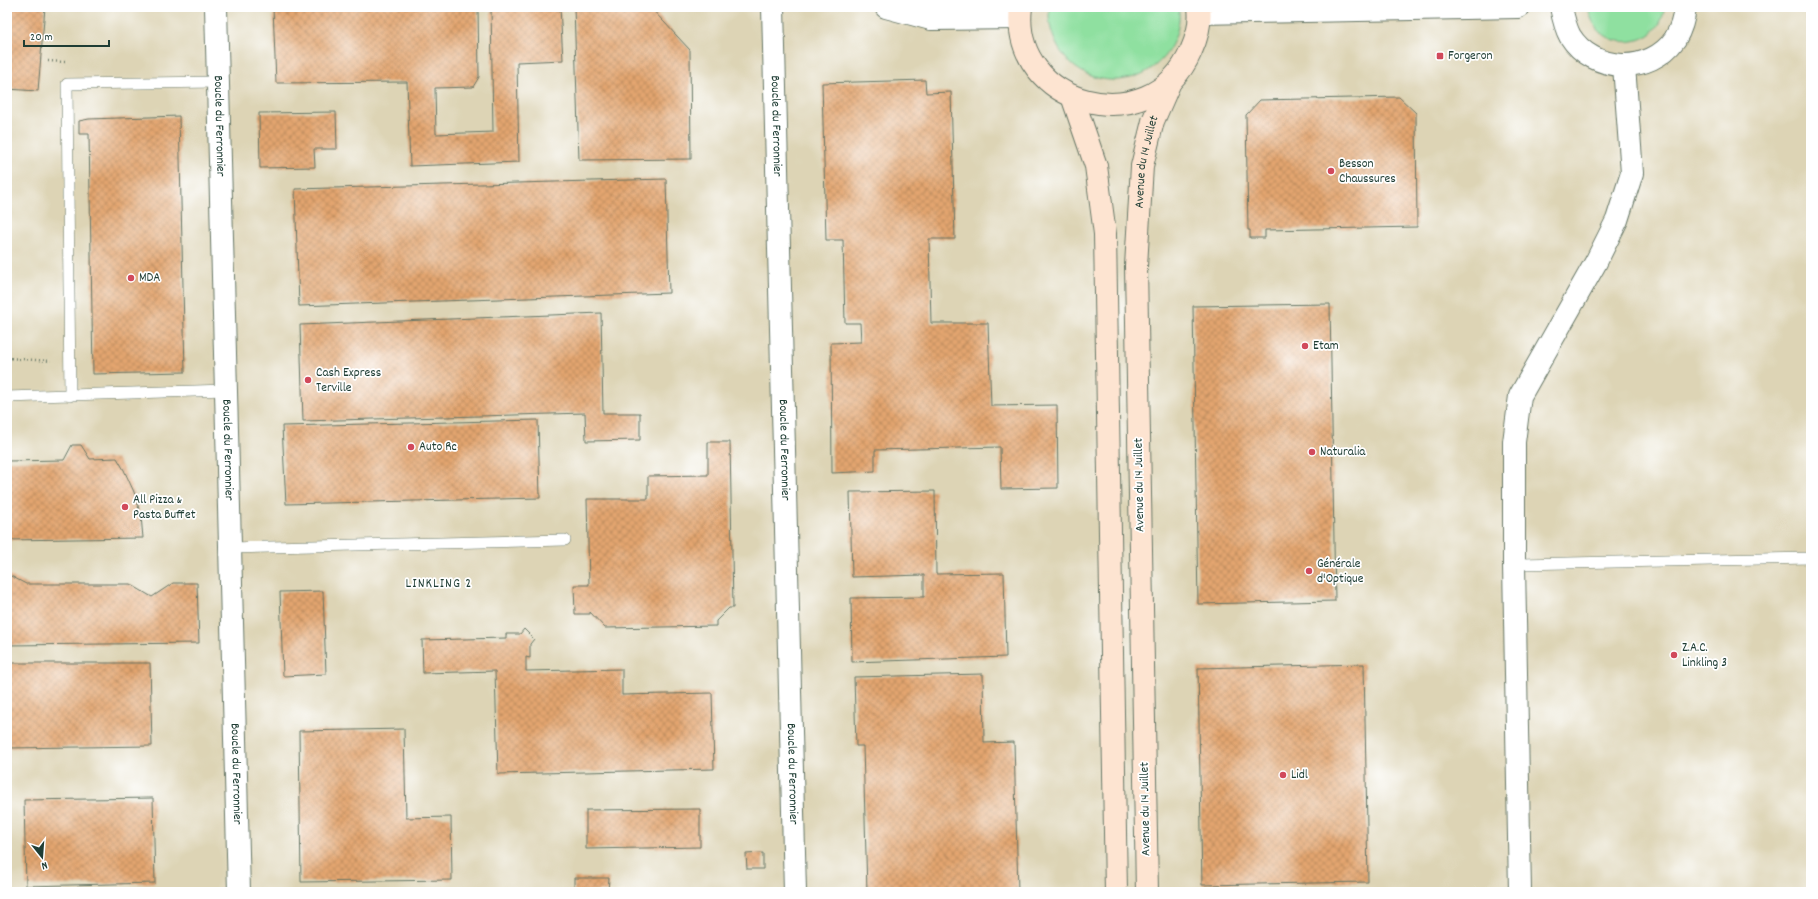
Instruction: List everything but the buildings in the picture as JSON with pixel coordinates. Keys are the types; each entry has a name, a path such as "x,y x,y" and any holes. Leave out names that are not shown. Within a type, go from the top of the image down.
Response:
{"main road":[{"path":"1020,12 1024,42 1034,64 1051,83 1072,96 1097,104 1123,104 1148,96 1170,82 1186,62 1196,39 1199,10"},
{"name":"Avenue du 14 Juillet","path":"1147,892 1136,266 1142,166 1153,120 1170,82"},
{"path":"1072,96 1096,166 1105,234 1116,892"}],"street":[{"name":"Boucle du Ferronnier","path":"216,7 239,892"},
{"name":"Boucle du Ferronnier","path":"773,7 795,892"},
{"path":"886,7 931,19 1020,12"},
{"path":"1199,10 1518,7"},
{"path":"1561,7 1564,22 1570,36 1580,49 1593,58 1608,64 1624,66 1643,63 1661,53 1675,39 1683,21 1685,7"},
{"path":"1520,892 1514,564 1514,442 1520,396 1596,262 1617,220 1632,173 1624,66"}],"lane":[{"path":"70,396 67,84 218,82"},
{"path":"7,397 226,390"},
{"path":"230,548 565,540"},
{"path":"1514,564 1811,558"}],"path":[{"path":"7,358 69,362"}],"shaded area":[{"path":"7,7 1811,7 1811,892 7,892"}],"green space":[{"path":"1050,7 1178,7 1178,28 1174,40 1164,57 1150,70 1133,77 1116,80 1098,78 1081,71 1067,60 1056,43 1050,25"},
{"path":"1588,7 1664,7 1661,21 1653,31 1642,38 1629,42 1616,40 1604,35 1594,24"}],"place":[{"name":"Forgeron","path":"1440,56"},
{"name":"Besson Chaussures","path":"1331,171"},
{"name":"MDA","path":"131,278"},
{"name":"Etam","path":"1305,346"},
{"name":"Cash Express Terville","path":"308,380"},
{"name":"Auto Rc","path":"411,447"},
{"name":"Naturalia","path":"1312,452"},
{"name":"All Pizza & Pasta Buffet","path":"125,507"},
{"name":"Générale d'Optique","path":"1309,571"},
{"name":"Z.A.C. Linkling 3","path":"1674,655"},
{"name":"Lidl","path":"1283,775"}],"district":[{"name":"LINKLING 2","path":"439,584"}]}
